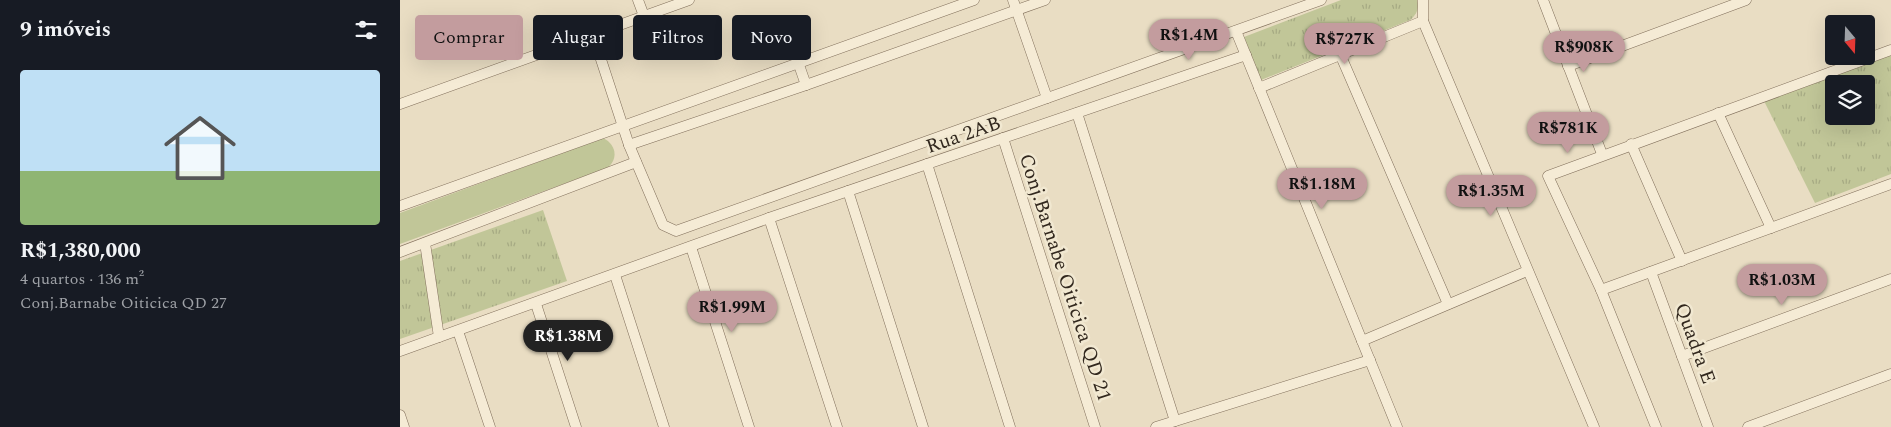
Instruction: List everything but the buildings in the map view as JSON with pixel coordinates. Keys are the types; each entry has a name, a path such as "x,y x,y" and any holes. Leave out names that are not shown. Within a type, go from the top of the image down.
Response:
{"street":[{"path":"638,0 644,15"},
{"path":"647,15 689,0"},
{"path":"400,206 622,125 799,65 974,0"},
{"path":"629,145 806,85 1014,5 1045,0"},
{"path":"600,60 636,162 663,225 672,231 680,230 1321,0"},
{"path":"1423,0 1423,21 1590,426"},
{"path":"1543,0 1602,154"},
{"path":"1568,66 1746,0"},
{"path":"1014,5 1047,98"},
{"path":"1259,88 1423,21"},
{"path":"1236,31 1397,427"},
{"path":"1656,427 1601,290 1548,176 1602,154 1891,50"},
{"path":"1340,54 1448,304"},
{"path":"400,104 533,56"},
{"name":"Rua 2AB","path":"400,351 536,304 769,218 1246,56"},
{"path":"799,65 806,85"},
{"path":"1077,113 1175,421"},
{"path":"1718,113 1771,228"},
{"name":"Conj.Barnabe Oiticica QD 21","path":"1003,138 1095,427"},
{"path":"1631,144 1682,261"},
{"path":"400,252 636,162"},
{"path":"927,164 1010,427"},
{"path":"1601,290 1891,184"},
{"path":"848,191 923,427"},
{"path":"769,218 837,427"},
{"path":"425,243 439,337"},
{"path":"691,247 749,427"},
{"path":"1362,341 1527,271"},
{"name":"Quadra E","path":"1651,272 1708,427"},
{"path":"615,275 664,427"},
{"path":"1682,356 1891,280"},
{"path":"536,304 576,427"},
{"path":"458,331 490,427"},
{"path":"1156,427 1370,360"},
{"path":"1748,427 1891,374"},
{"path":"400,415 404,427"}],"green space":[{"path":"1341,0 1417,0 1418,9 1410,20 1261,80 1244,37"},
{"path":"1891,55 1891,174 1815,203 1764,101 1825,79 1825,125 1875,125 1875,75 1836,75 1863,65 1875,65 1875,61"},
{"path":"603,138 611,144 614,152 613,160 607,168 400,244 400,213"},
{"path":"543,210 567,281 400,339 400,261"}]}
